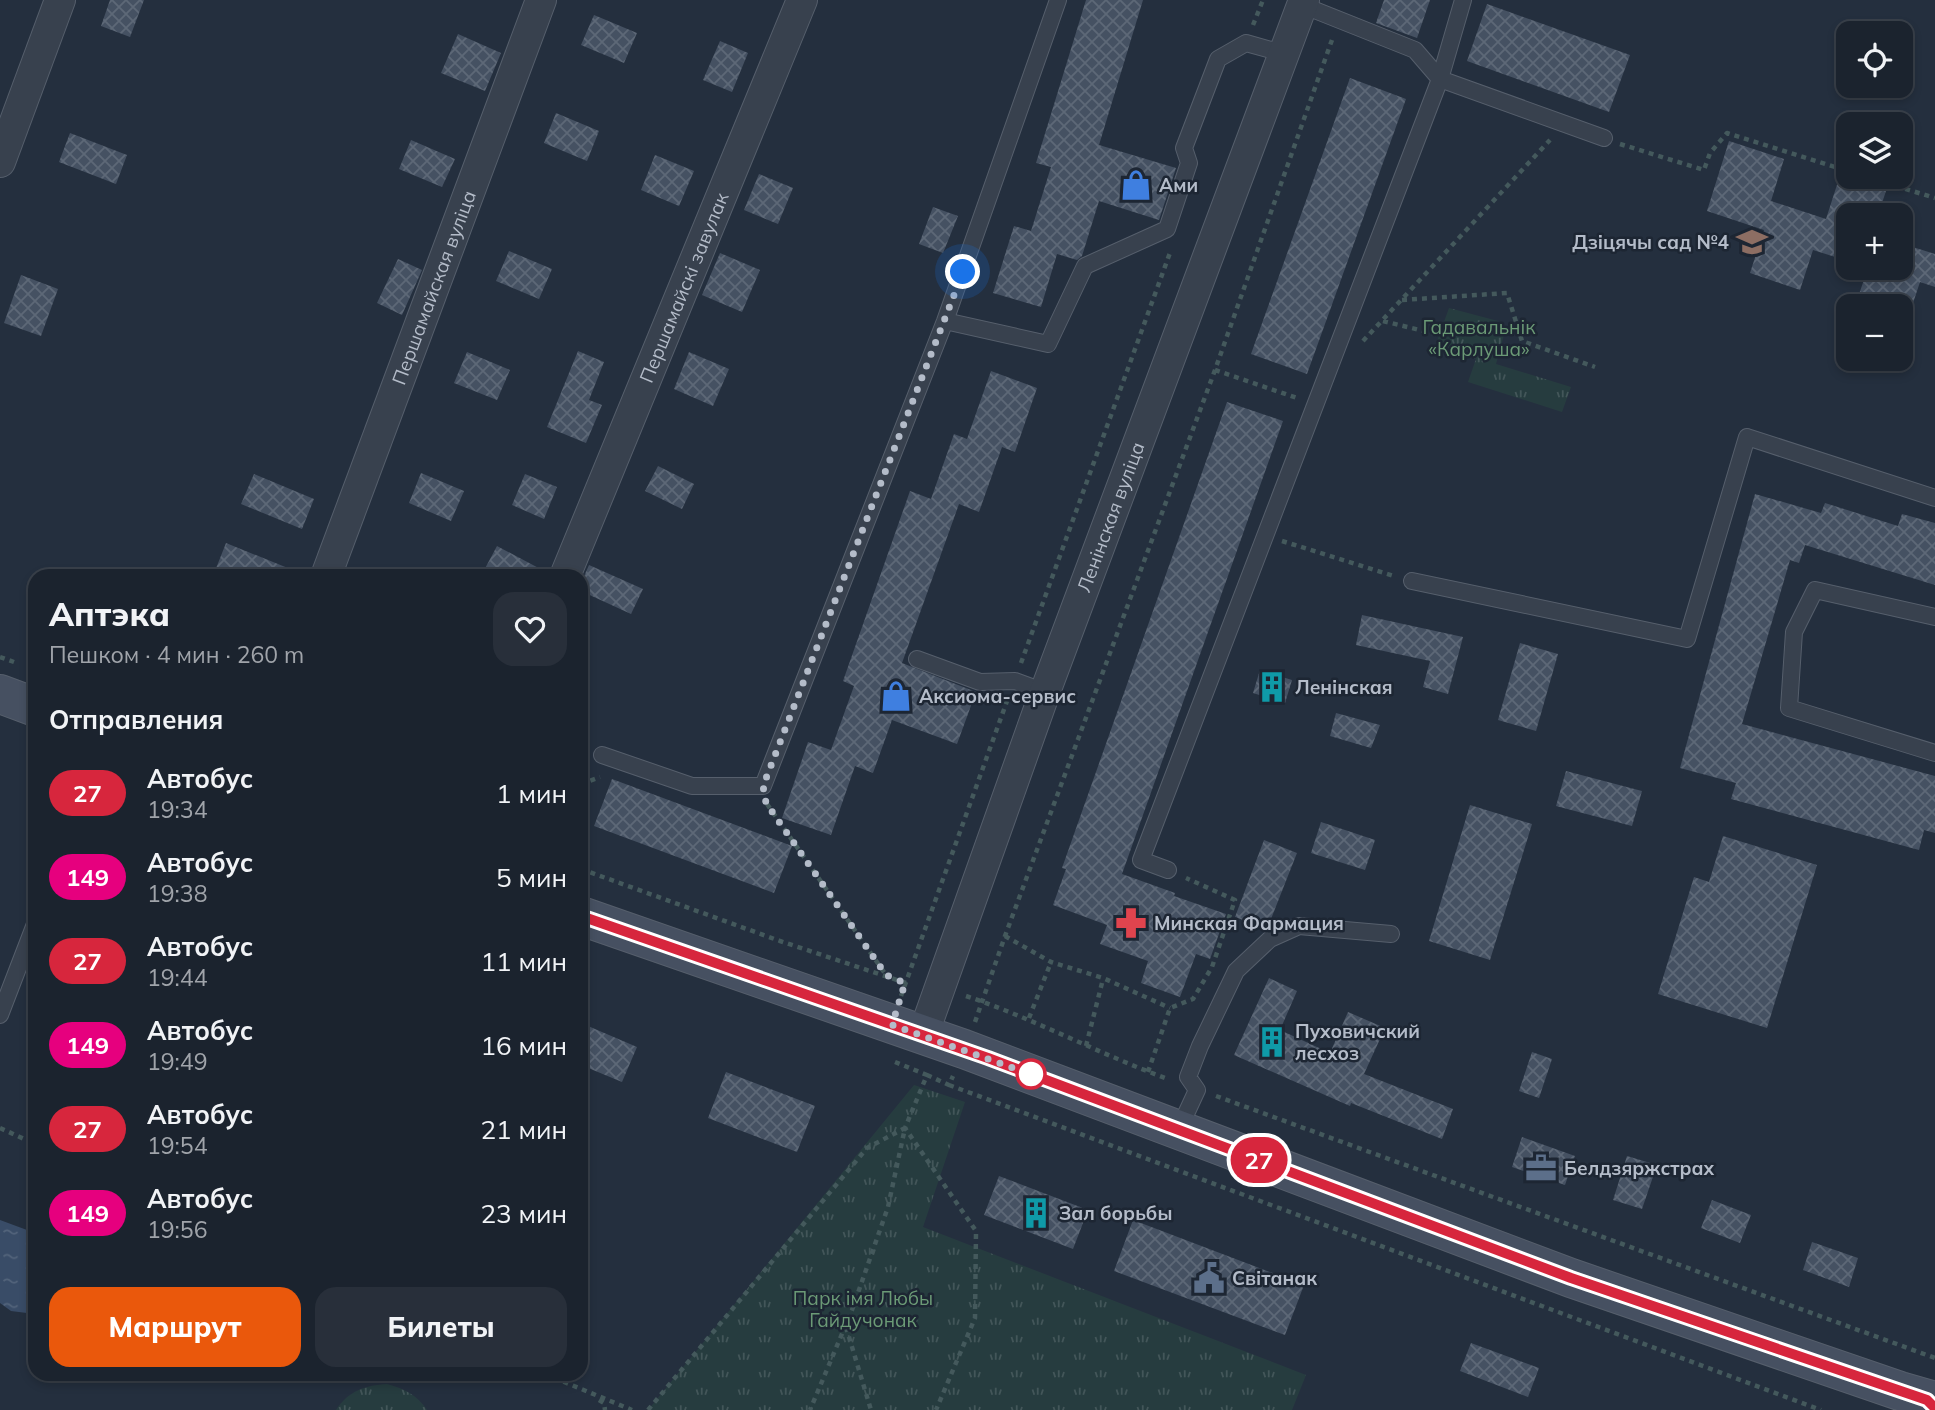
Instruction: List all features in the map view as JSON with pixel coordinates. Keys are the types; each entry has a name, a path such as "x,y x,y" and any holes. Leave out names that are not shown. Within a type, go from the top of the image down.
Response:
{"main road":[{"path":"0,694 28,704"},
{"path":"588,918 908,1030 1179,1129 1571,1278 1932,1403"}],"street":[{"path":"0,162 61,0"},
{"name":"Першамайская вуліца","path":"329,569 541,0"},
{"name":"Першамайскі завулак","path":"568,569 802,0"},
{"name":"Ленінская вуліца","path":"908,1030 940,988 1045,692 1303,2"}],"lane":[{"path":"602,755 692,786 763,786 945,321 1058,0"},
{"path":"1168,870 1141,860 1440,79 1463,0"},
{"path":"1303,2 1339,20 1415,50 1440,79 1604,138"},
{"path":"945,321 1048,344 1086,266 1167,229 1189,163 1184,148 1218,59 1246,43 1282,53"},
{"path":"1412,581 1687,639 1747,437 1935,498"},
{"path":"1935,617 1815,590 1794,632 1789,708 1935,753"},
{"path":"917,659 980,682 1014,681 1045,692"},
{"path":"1179,1129 1197,1090 1188,1077 1200,1046 1236,971 1270,939 1299,926 1391,934"},
{"path":"0,1015 28,941"}],"path":[{"path":"1246,43 1263,0"},
{"path":"984,1002 1005,936 1216,370 1339,20"},
{"path":"1356,349 1565,124"},
{"path":"1604,138 1704,170 1710,153 1727,133 1836,167"},
{"path":"1906,189 1935,198"},
{"path":"810,1410 845,1326 888,1207 905,1128 927,1075 880,1056 908,1030 905,983 1175,238"},
{"path":"1402,300 1507,293 1522,341 1595,368"},
{"path":"1382,321 1440,335"},
{"path":"1216,370 1315,404"},
{"path":"1265,535 1412,581"},
{"path":"763,786 766,803 886,975"},
{"path":"1005,936 1051,962 1103,978 1170,1008 1193,999 1212,967 1235,900 1168,870"},
{"path":"588,872 779,941 905,983 940,988 1029,1018 1148,1072 1935,1358"},
{"path":"1029,1018 1051,962"},
{"path":"1086,1046 1103,978"},
{"path":"1148,1072 1170,1008"},
{"path":"949,1085 1821,1410"},
{"path":"0,1128 28,1141"},
{"path":"648,1410 867,1148 905,1128"},
{"path":"905,1128 976,1231 975,1318 936,1410"},
{"path":"845,1326 871,1410"},
{"path":"561,1381 632,1410"},
{"path":"586,1392 604,1403 605,1410"}],"green space":[{"name":"Гадавальнік «Карлуша»","path":"1449,308 1498,321 1505,331 1496,364 1571,387 1562,412 1468,382 1476,359 1436,344"},
{"name":"Парк імя Любы Гайдучонак","path":"914,1085 965,1102 923,1227 1306,1375 1292,1410 648,1410"},
{"path":"387,1384 410,1393 427,1410 336,1410 346,1398 358,1390"}],"water":[{"path":"0,1220 28,1230 28,1313 11,1311 0,1303"}],"building":[{"path":"110,0 144,0 130,37 101,26"},
{"path":"1086,0 1143,0 1099,145 1176,168 1159,220 1099,201 1082,256 1077,260 1057,254 1041,307 993,293 1014,226 1031,231 1051,167 1036,163"},
{"path":"1384,0 1430,0 1417,38 1376,23"},
{"path":"1487,4 1630,55 1609,112 1467,61"},
{"path":"594,15 637,33 624,63 581,45"},
{"path":"458,34 501,53 485,91 441,73"},
{"path":"720,41 748,53 732,92 703,80"},
{"path":"1350,78 1406,99 1307,374 1251,354"},
{"path":"556,113 599,131 587,161 544,143"},
{"path":"70,133 127,155 116,184 59,162"},
{"path":"411,140 455,159 442,187 399,169"},
{"path":"1729,141 1784,159 1771,201 1826,219 1836,188 1886,191 1882,203 1836,203 1836,257 1813,250 1800,290 1750,273 1764,230 1707,211"},
{"path":"655,155 694,171 679,206 641,190"},
{"path":"759,174 793,188 778,224 744,210"},
{"path":"933,207 958,216 943,253 919,244"},
{"path":"1913,247 1935,254 1935,287 1920,282 1913,303 1913,294 1859,294 1864,280 1913,280"},
{"path":"509,251 552,269 539,299 496,281"},
{"path":"720,253 760,270 742,312 702,295"},
{"path":"398,259 422,270 402,315 377,303"},
{"path":"21,275 58,289 41,336 4,323"},
{"path":"578,351 604,362 589,400 602,405 586,443 547,427"},
{"path":"467,352 510,370 497,400 454,383"},
{"path":"689,352 729,369 713,406 674,389"},
{"path":"991,371 1037,388 1015,452 1002,447 979,512 959,504 902,663 976,692 957,744 892,720 873,773 855,766 831,835 782,818 808,742 831,750 854,686 843,681 910,491 931,499 954,434 967,439"},
{"path":"1227,402 1283,421 1122,874 1226,914 1210,959 1196,954 1180,997 1141,983 1148,961 1100,944 1107,925 1053,905 1066,869 1062,868"},
{"path":"658,466 694,484 682,509 645,491"},
{"path":"421,473 464,491 451,521 409,503"},
{"path":"254,474 314,499 302,529 241,504"},
{"path":"525,474 557,487 544,519 512,505"},
{"path":"1755,494 1821,513 1825,503 1898,526 1902,514 1935,523 1935,585 1805,545 1799,563 1790,560 1742,724 1935,776 1935,833 1924,830 1919,850 1731,799 1736,783 1680,768"},
{"path":"226,543 290,569 216,569"},
{"path":"497,546 540,569 485,569"},
{"path":"589,565 643,589 631,614 588,594"},
{"path":"1362,615 1463,637 1448,694 1423,687 1430,661 1356,645"},
{"path":"1520,643 1558,654 1536,731 1498,720"},
{"name":"Ленінская","path":"1260,670 1292,680 1285,703 1253,693"},
{"path":"1336,713 1380,725 1371,748 1330,736"},
{"path":"1566,771 1642,791 1632,826 1556,806"},
{"path":"612,779 792,846 774,893 594,826"},
{"path":"1470,805 1532,824 1490,960 1429,941"},
{"path":"1321,822 1375,840 1365,870 1311,853"},
{"path":"1723,836 1817,865 1767,1028 1658,994 1694,877 1709,882"},
{"path":"1264,840 1297,853 1267,929 1235,917"},
{"name":"Пуховичский лесхоз","path":"1269,978 1297,991 1280,1030 1330,1053 1348,1012 1385,1028 1364,1074 1453,1109 1442,1139 1351,1103 1350,1106 1234,1055"},
{"path":"588,1026 637,1047 622,1082 588,1068"},
{"path":"1532,1052 1552,1059 1539,1098 1519,1091"},
{"path":"726,1072 815,1106 797,1152 708,1118"},
{"path":"1522,1137 1575,1156 1565,1185 1512,1167"},
{"path":"1627,1156 1657,1165 1642,1209 1613,1200"},
{"name":"Зал борьбы","path":"999,1176 1088,1210 1073,1249 984,1215"},
{"path":"1712,1200 1751,1215 1740,1243 1701,1228"},
{"name":"Світанак","path":"1133,1220 1304,1285 1285,1335 1114,1271"},
{"path":"1812,1242 1858,1258 1849,1287 1803,1270"},
{"path":"1471,1343 1539,1368 1528,1397 1460,1371"}],"bus line":[{"name":"27","path":"588,918 964,1049 1571,1278 1927,1400 1935,1408"}],"place":[{"name":"Ами","path":"1136,185"},
{"name":"Дзіцячы сад №4","path":"1752,242"},
{"name":"Ленінская","path":"1272,687"},
{"name":"Аксиома-сервис","path":"896,696"},
{"name":"Минская Фармация","path":"1131,923"},
{"name":"Пуховичский лесхоз","path":"1272,1042"},
{"name":"Белдзяржстрах","path":"1541,1168"},
{"name":"Зал борьбы","path":"1036,1213"},
{"name":"Світанак","path":"1209,1278"}],"route":[{"path":"963,272 763,786 766,803 886,975 905,983 892,1025 1036,1076 1031,1074"}]}
